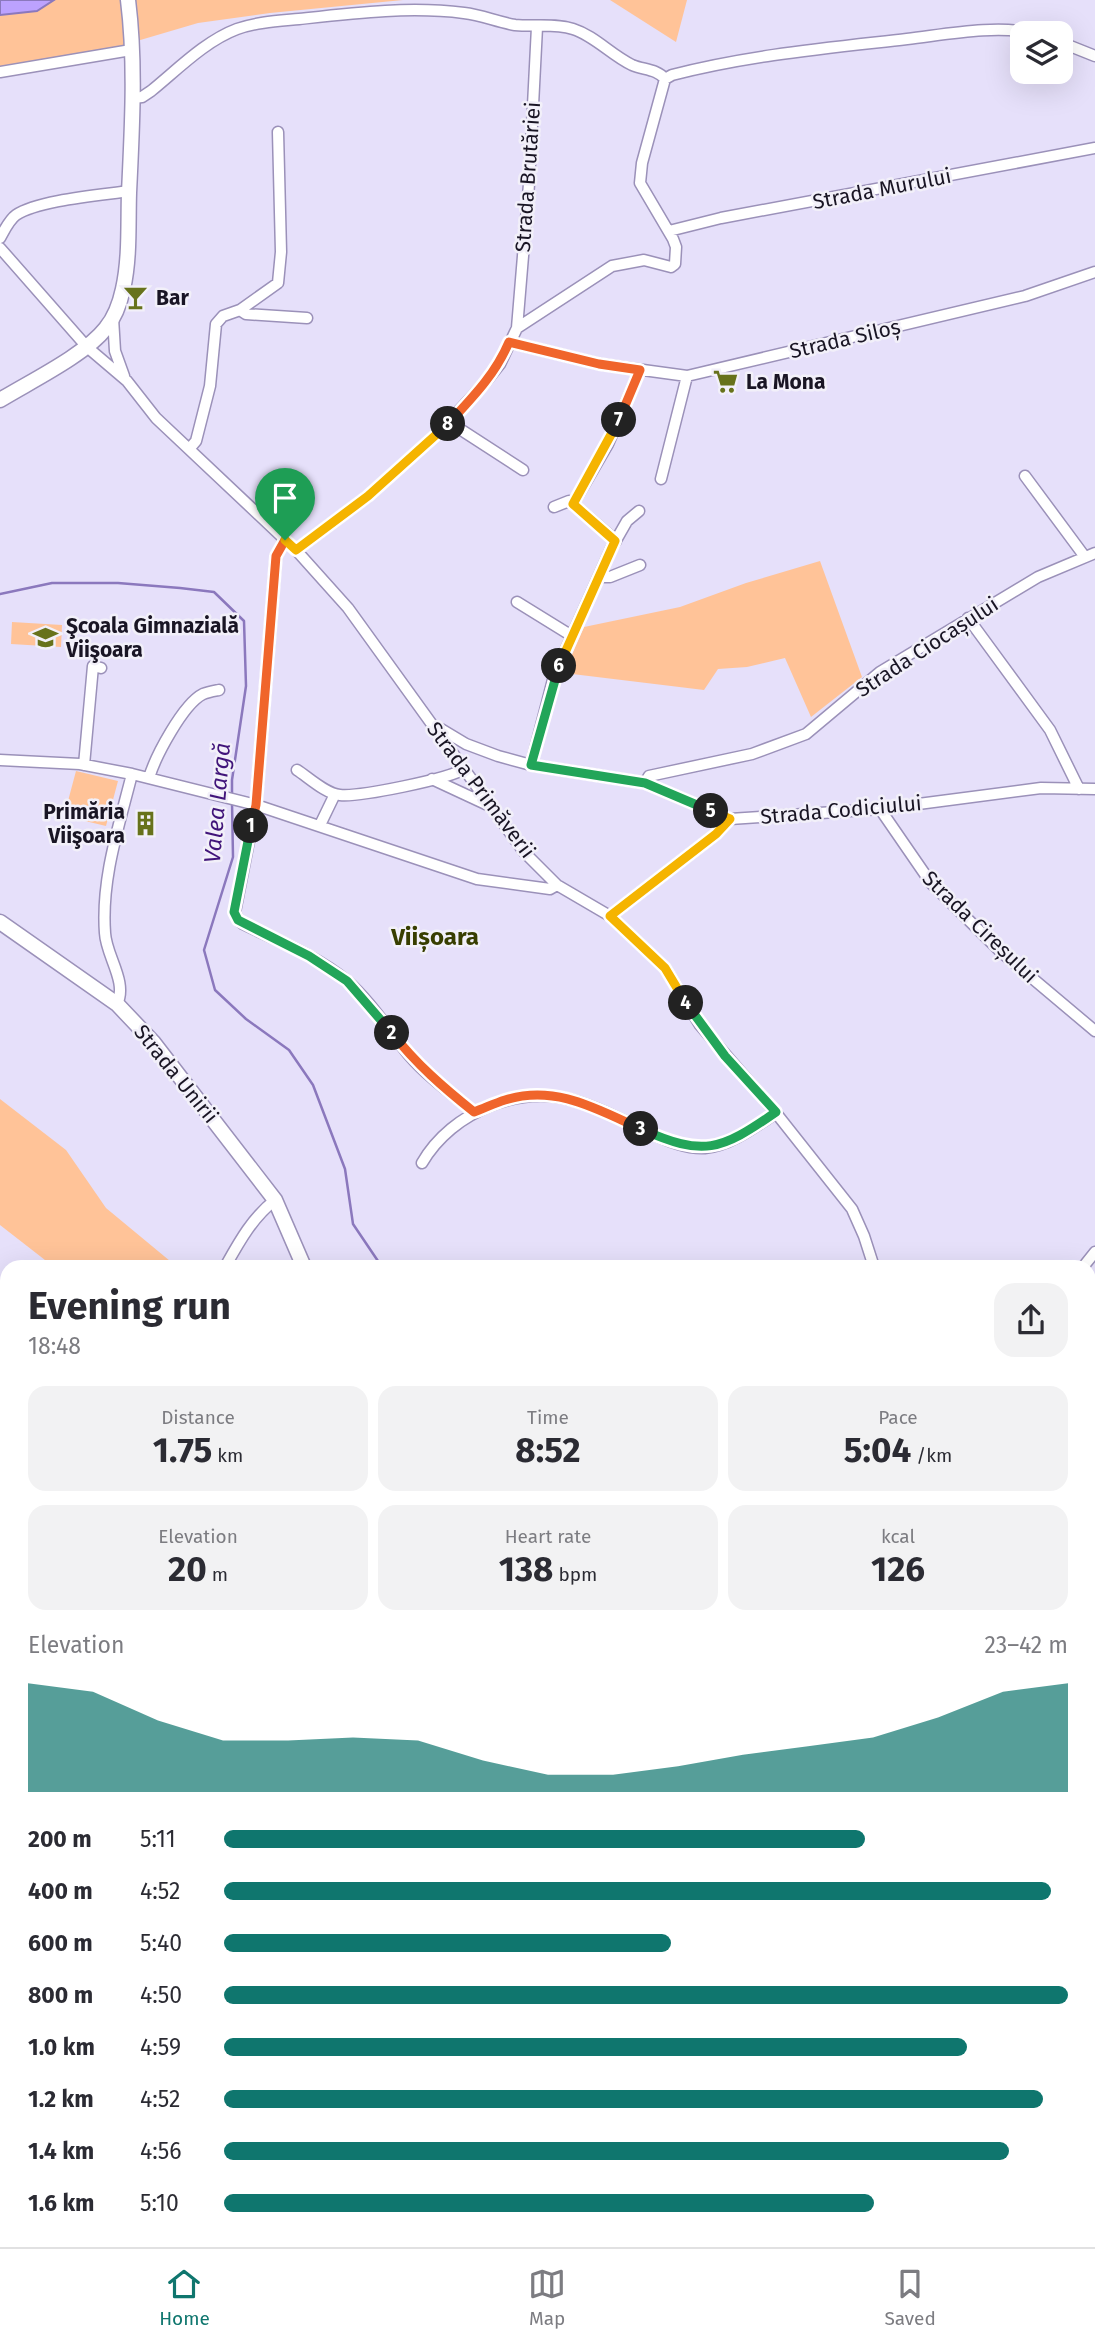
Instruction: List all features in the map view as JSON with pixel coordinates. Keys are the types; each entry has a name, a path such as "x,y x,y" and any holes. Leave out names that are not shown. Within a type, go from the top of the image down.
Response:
{"main road":[{"path":"0,400 87,347 113,318 125,275 129,191 133,98 128,0"},
{"name":"Strada Unirii","path":"0,922 117,1004 153,1042 275,1200 301,1260"}],"street":[{"path":"133,98 142,97 151,91 220,37 255,24 422,10 462,12 485,16 499,22 537,27 554,25 579,31 633,65 661,73 665,79"},
{"name":"Strada Brutăriei","path":"517,328 529,184 537,27"},
{"path":"296,550 368,496 449,422 500,364 517,328 612,266 644,260 671,267 675,264 676,247 640,183 642,163 665,79 717,65 820,49 999,29 1010,30"},
{"path":"0,72 132,43"},
{"path":"1073,47 1095,56"},
{"path":"190,448 195,442 210,386 216,324 223,316 240,310 276,286 279,279 281,252 278,132"},
{"name":"Strada Murului","path":"669,231 721,218 1095,148"},
{"path":"0,238 15,216 30,209 65,200 129,191"},
{"path":"0,248 87,347 127,381"},
{"name":"Strada Siloș","path":"509,342 599,364 687,376 1025,296 1095,272"},
{"path":"240,310 246,314 307,318"},
{"path":"113,318 115,351 127,381"},
{"path":"573,504 608,444 640,370"},
{"path":"661,479 687,376"},
{"name":"Strada Primăverii","path":"127,381 156,418 296,550 348,608 524,852 557,885 610,916 665,968 700,1025 776,1112 852,1209 872,1260"},
{"path":"449,422 523,470"},
{"path":"1025,476 1090,555"},
{"path":"554,507 569,501 615,541"},
{"path":"531,765 554,676 615,541 628,521 639,511"},
{"path":"285,540 276,556 250,804 234,912 238,920 309,956 347,981 411,1057 435,1081 474,1112"},
{"name":"Strada Ciocașului","path":"645,783 649,776 752,754 806,734 880,672 1038,577 1090,555"},
{"path":"599,577 610,577 640,565"},
{"path":"517,602 572,636"},
{"path":"968,618 1050,730 1079,789"},
{"path":"84,765 93,666 101,667"},
{"path":"149,778 162,748 192,703 202,694 219,690"},
{"name":"Strada Codiciului","path":"435,729 445,731 466,744 531,765 645,783 730,819 880,809 1041,788 1095,789"},
{"path":"0,760 84,765 132,774 320,825 477,879 550,889 557,885"},
{"path":"297,770 335,794 367,792 454,774 464,769"},
{"path":"117,1004 121,989 105,946 103,906 132,774"},
{"path":"432,779 492,808"},
{"path":"320,825 335,794"},
{"name":"Strada Cireșului","path":"880,809 931,883 1000,951 1095,1031"},
{"path":"610,916 716,834 730,819"},
{"path":"422,1163 440,1138 474,1112 506,1099 534,1095 577,1100 671,1142 706,1148 753,1129 776,1112"},
{"path":"229,1260 241,1238 263,1210 275,1200"}],"shaded area":[{"path":"0,0 54,0 37,11 0,15"},
{"path":"54,0 403,0 198,23 120,46 0,73 0,15 37,11"},
{"path":"610,0 687,0 676,42"},
{"path":"820,561 862,677 811,717 785,658 747,667 718,669 704,690 564,673 584,627 680,607 746,583"},
{"path":"12,622 62,625 61,647 11,644"},
{"path":"76,771 118,781 106,826 64,816"},
{"path":"0,1099 66,1150 106,1208 169,1260 45,1260 0,1225"}],"waterway":[{"name":"Valea Largă","path":"0,594 52,583 118,583 214,592 244,621 246,686 232,796"},
{"name":"Valea Largă","path":"232,802 233,857 204,950 215,990 246,1019 289,1050 313,1085 345,1169 353,1224 377,1260"}],"place":[{"name":"Bar","path":"136,298"},
{"name":"La Mona","path":"726,382"},
{"name":"Şcoala Gimnazială Viişoara","path":"46,638"},
{"name":"Primăria Viişoara","path":"145,824"}],"district":[{"name":"Viișoara","path":"435,937"}],"route":[{"path":"509,342 599,364 640,370 608,444 573,504 615,541 554,676 531,765 645,783 730,819 716,834 610,916 665,968 700,1025 776,1112 753,1129 706,1148 671,1142 577,1100 534,1095 506,1099 474,1112 435,1081 411,1057 347,981 309,956 238,920 234,912 256,805 276,556 285,540 296,550 368,496 442,429 484,384 500,364 509,342"}]}
